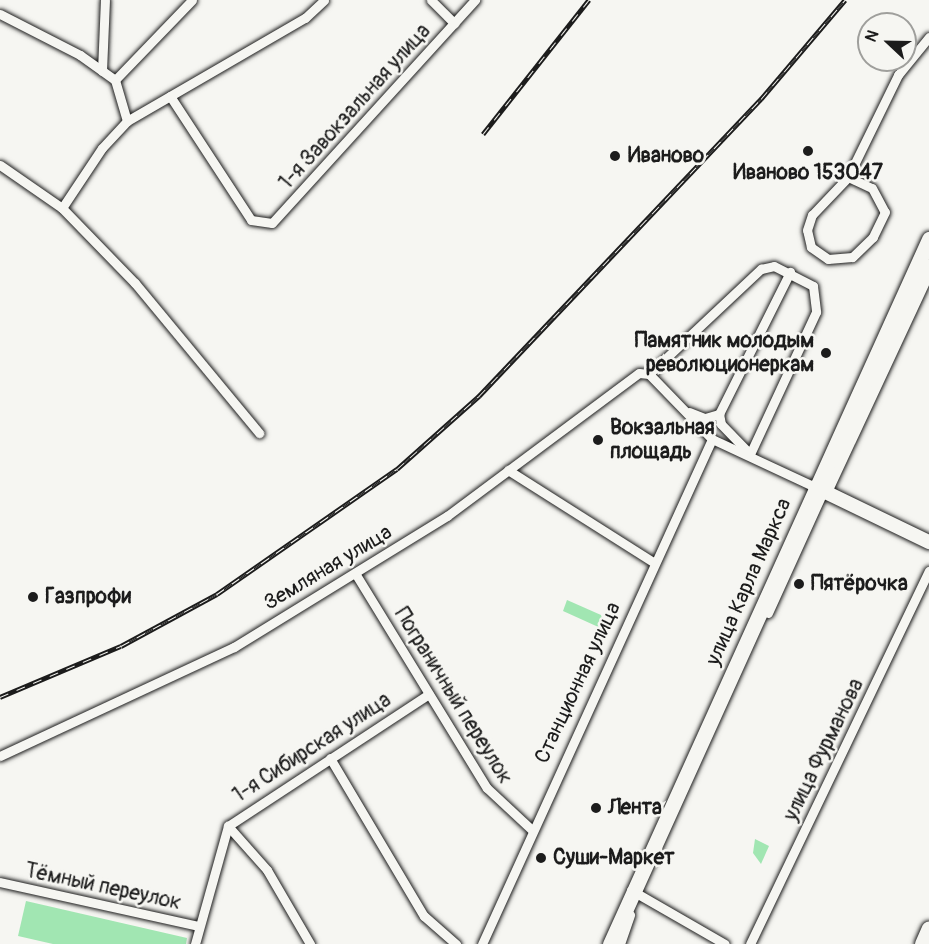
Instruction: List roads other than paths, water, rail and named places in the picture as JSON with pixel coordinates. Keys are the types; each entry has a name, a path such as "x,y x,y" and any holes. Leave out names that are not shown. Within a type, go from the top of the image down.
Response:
{"main road":[{"name":"улица Карла Маркса","path":"610,944 819,489 929,239"},
{"name":"улица Карла Маркса","path":"819,489 929,266"},
{"path":"819,489 929,542"},
{"path":"922,944 929,928"}],"street":[{"path":"102,71 105,0"},
{"path":"115,80 192,0"},
{"path":"62,208 127,121 305,18 324,0"},
{"path":"431,0 454,23"},
{"name":"1-я Завокзальная улица","path":"170,96 255,223 277,221 475,0"},
{"path":"0,14 115,80 127,121"},
{"path":"848,177 872,188 885,212 873,237 852,257 828,259 811,248 807,230 812,215 848,177 897,75 929,38"},
{"path":"0,165 62,208 135,283 259,432"},
{"path":"750,454 816,312 813,286 790,272 774,266 761,269 649,374 712,439 750,454 819,489"},
{"path":"750,454 721,424 719,414 790,272"},
{"name":"Земляная улица","path":"0,756 234,647 447,516 639,373 649,374"},
{"path":"675,402 696,416 719,414"},
{"name":"Станционная улица","path":"482,944 531,829 652,562 712,439"},
{"path":"508,470 652,562"},
{"name":"улица Фурманова","path":"750,944 929,571"},
{"name":"Пограничный переулок","path":"355,573 487,788 531,829"},
{"name":"1-я Сибирская улица","path":"195,944 228,826 429,694"},
{"path":"330,758 424,916 456,944"},
{"path":"228,826 267,870 310,944"},
{"name":"Тёмный переулок","path":"0,882 199,926"},
{"path":"634,891 725,944"},
{"name":"улица Карла Маркса","path":"620,944 634,891"}],"railway":[{"path":"483,134 589,0"},
{"path":"0,697 121,646 217,594 397,469 479,396 761,99 845,0"}],"place":[{"name":"Иваново 153047","path":"808,151"},
{"name":"Иваново","path":"615,156"},
{"name":"Памятник молодым революционеркам","path":"826,353"},
{"name":"Вокзальная площадь","path":"598,440"},
{"name":"Пятёрочка","path":"799,584"},
{"name":"Газпрофи","path":"33,597"},
{"name":"Лента","path":"596,808"},
{"name":"Суши-Маркет","path":"541,858"}]}
